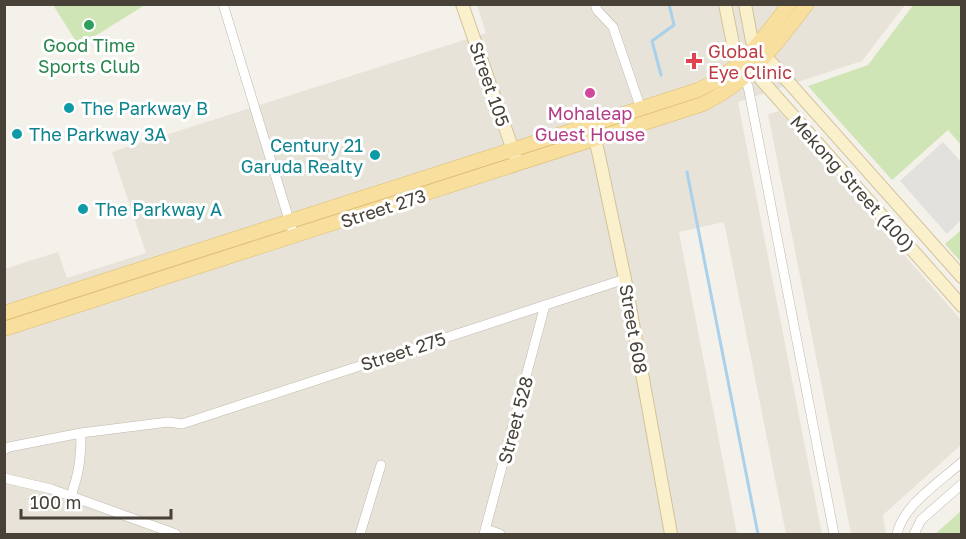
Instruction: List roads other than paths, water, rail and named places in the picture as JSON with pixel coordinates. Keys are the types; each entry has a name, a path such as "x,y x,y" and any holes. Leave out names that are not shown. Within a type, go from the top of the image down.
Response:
{"main road":[{"path":"762,51 789,4"},
{"path":"744,70 807,4"},
{"name":"Street 273","path":"4,313 641,109 698,90 744,70"},
{"name":"Street 273","path":"4,329 703,104 722,94 744,70"},
{"path":"395,188 400,202"}],"street":[{"path":"223,4 294,236"},
{"name":"Street 105","path":"462,4 518,164"},
{"path":"596,4 597,10 613,27 641,109"},
{"name":"Mekong Street (100)","path":"725,4 734,49 744,70 962,306"},
{"path":"744,4 752,41 762,51"},
{"name":"Mekong Street (100)","path":"762,51 962,277"},
{"path":"744,70 834,534"},
{"name":"Street 608","path":"590,125 625,279 671,534"},
{"name":"Street 275","path":"4,450 9,447 81,434 168,422 182,424 625,279"},
{"name":"Street 528","path":"485,532 545,305"},
{"path":"71,496 79,474 81,434"},
{"path":"898,530 910,508 962,462"},
{"path":"360,534 381,465"},
{"path":"4,478 51,489 176,534"},
{"path":"915,532 921,520 962,484"},
{"path":"485,532 500,534"}],"waterway":[{"path":"661,75 652,41 674,25 669,4"},
{"path":"687,172 758,534"}],"place":[{"name":"Good Time Sports Club","path":"89,25"},
{"name":"Global Eye Clinic","path":"694,61"},
{"name":"Mohaleap Guest House","path":"590,93"},
{"name":"The Parkway B","path":"69,108"},
{"name":"The Parkway 3A","path":"17,134"},
{"name":"Century 21 Garuda Realty","path":"375,155"},
{"name":"The Parkway A","path":"83,209"}]}
